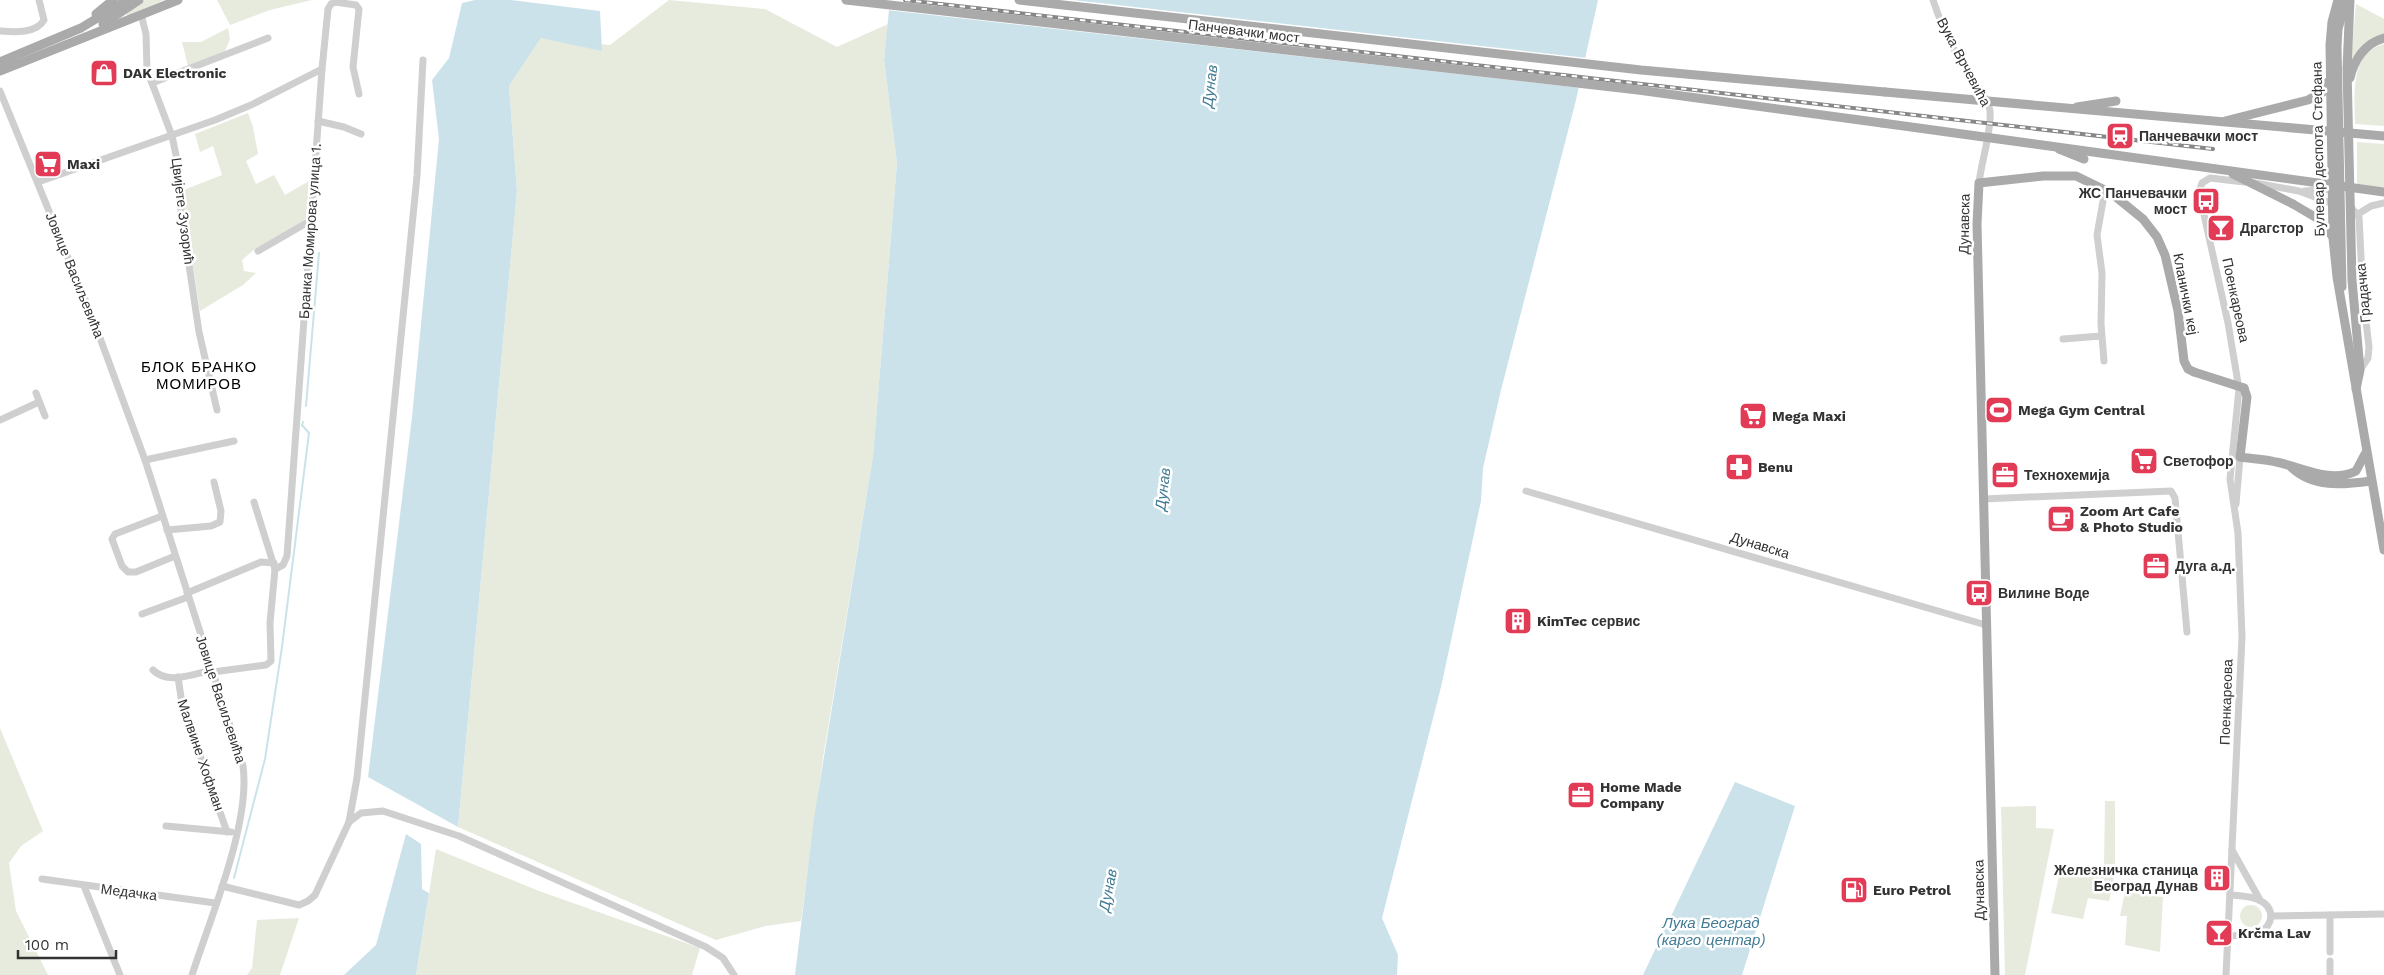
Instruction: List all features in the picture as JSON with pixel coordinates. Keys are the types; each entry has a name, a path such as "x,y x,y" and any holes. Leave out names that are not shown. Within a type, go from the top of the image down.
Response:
{"main road":[{"path":"69,33 113,0"},
{"path":"0,62 69,33 127,0"},
{"path":"82,38 140,0"},
{"path":"0,72 178,0"},
{"name":"Панчевачки мост","path":"846,0 1638,90 2384,192"},
{"name":"Панчевачки мост","path":"1019,0 1641,70 2071,108"},
{"name":"Булевар деспота Стефана","path":"2338,0 2330,36 2333,238 2337,277 2342,298 2355,392 2371,481 2380,503 2384,550"},
{"name":"Булевар деспота Стефана","path":"2342,298 2337,46 2338,29 2346,0"},
{"path":"2350,0 2347,49 2350,206 2353,300 2360,370 2355,392"},
{"path":"2348,91 2352,70 2358,57 2371,44 2384,38"},
{"path":"2224,122 2314,98 2323,92 2330,72"},
{"path":"2071,108 2116,101"},
{"path":"2071,108 2384,136"},
{"path":"2340,132 2384,130"},
{"path":"2055,146 2084,159"},
{"path":"2226,170 2320,220 2333,238"},
{"name":"Кланички кеј","path":"1979,183 2066,175 2082,178 2105,190 2143,219 2162,245 2178,311 2184,361 2188,369 2244,388"},
{"name":"Дунавска","path":"1979,183 1976,224 1995,975"},
{"name":"Поенкареова","path":"2240,457 2247,397 2244,388"},
{"path":"2240,457 2274,461 2322,475 2347,475 2359,468 2366,452"},
{"path":"2290,466 2310,480 2325,484 2371,481"}],"street":[{"path":"0,31 25,31 41,24 44,20 39,0"},
{"name":"Вука Врчевића","path":"1933,0 1944,30 1971,78 1989,103 1991,117 1979,183"},
{"name":"Бранка Момирова улица 1.","path":"275,566 283,565 287,556 322,69 330,4 335,2 356,5 359,9 352,67 359,94"},
{"name":"Цвијете Зузорић","path":"142,14 146,34 147,67 172,136 176,155 181,211 200,332 217,410"},
{"path":"152,83 268,38"},
{"path":"222,886 299,905 308,901 315,895 349,822 356,778 417,176 423,60"},
{"path":"38,182 172,136 242,109 322,69"},
{"name":"Јовице Васиљевића","path":"0,91 93,319 145,460 243,766 245,793 236,833 222,886 192,975"},
{"path":"318,121 344,127 361,134"},
{"name":"Поенкареова","path":"2226,975 2242,637 2235,510 2230,479 2238,384 2228,323 2200,195 2200,185 2207,180 2218,179 2300,191"},
{"path":"2104,361 2101,336 2102,273 2097,234 2100,208 2105,190"},
{"path":"2300,191 2333,190"},
{"path":"2300,191 2333,204"},
{"path":"2350,206 2358,214 2371,206 2384,203"},
{"name":"Градачка","path":"2358,214 2369,351 2368,358 2360,370"},
{"path":"258,251 310,221"},
{"path":"2063,339 2101,336"},
{"path":"36,393 45,416"},
{"path":"0,420 39,402"},
{"path":"145,460 234,441"},
{"name":"Поенкареова","path":"2235,510 2240,457"},
{"path":"166,530 211,526 220,522 222,511 214,482"},
{"name":"Дунавска","path":"1526,491 1986,625"},
{"path":"1983,499 2171,491 2175,498 2187,632"},
{"path":"153,670 162,676 178,677 212,671 266,666 270,663 270,623 275,566 254,502"},
{"path":"162,516 115,534 112,539 122,566 128,572 136,572 175,556"},
{"path":"142,614 261,562 275,566"},
{"name":"Малвине Хофман","path":"178,677 182,704 227,832"},
{"path":"349,822 362,813 376,811 405,816 432,826 706,947 723,958 734,975"},
{"path":"166,826 236,833"},
{"path":"2228,936 2261,931 2269,924 2271,916 2267,906 2260,900 2232,850"},
{"name":"Медачка","path":"42,879 216,903"},
{"path":"84,886 120,975"},
{"path":"2230,895 2260,900"},
{"path":"2271,916 2384,914"},
{"path":"2330,915 2330,952"},
{"path":"2330,960 2330,975"}],"shaded area":[{"path":"145,0 164,0 128,16 126,14"},
{"path":"217,0 312,0 270,10 230,25"},
{"path":"669,0 765,9 837,47 888,24 884,60 897,163 873,456 823,758 801,921 766,926 716,940 458,827 517,191 509,86 541,38 610,45"},
{"path":"2356,4 2384,19 2384,36 2362,46 2351,60"},
{"path":"228,28 230,39 225,51 188,66 182,42 201,42"},
{"path":"2384,44 2384,126 2355,124 2355,88 2359,65 2373,49"},
{"path":"248,113 253,127 258,154 246,161 256,184 274,175 285,195 309,181 306,220 256,248 242,260 244,271 256,273 243,285 200,311 181,191 222,175 213,146 200,152 195,134"},
{"path":"2357,142 2384,144 2384,192 2357,188"},
{"path":"0,728 43,831 21,846 9,863 16,911 48,975 0,975"},
{"path":"2105,801 2115,801 2115,864 2104,865"},
{"path":"2036,806 2036,828 2054,829 2025,975 2005,975 2001,807"},
{"path":"436,849 539,891 700,948 692,975 416,975"},
{"path":"2060,871 2115,873 2109,901 2088,898 2083,919 2051,913"},
{"path":"2125,892 2163,897 2160,952 2125,945 2127,916 2120,916"},
{"path":"2251,905 2261,912 2262,916 2255,926 2251,927 2241,920 2240,916 2247,906"},
{"path":"299,918 280,975 247,975 252,968 257,920"}],"water":[{"path":"475,0 511,0 600,11 602,51 541,38 509,86 517,191 458,827 368,777 412,417 439,139 432,80 449,58 462,3"},
{"name":"Дунав","path":"890,0 1598,0 1576,100 1501,390 1483,468 1481,501 1441,687 1382,918 1398,955 1397,975 795,975 814,818 873,456 897,163 884,60"},
{"name":"Лука Београд (карго центар)","path":"1735,782 1795,806 1742,975 1643,975"},
{"path":"406,834 421,844 422,889 429,893 416,975 344,975 376,945"}],"pier":[{"path":"888,0 1073,0 1587,58 1581,88 887,10"}],"waterway":[{"path":"306,406 319,253"},
{"path":"234,878 265,759 282,647 309,433 302,425 303,422"}],"railway":[{"path":"905,0 2213,149"}],"place":[{"name":"DAK Electronic","path":"104,73"},
{"name":"Панчевачки мост","path":"2120,136"},
{"name":"Maxi","path":"48,164"},
{"name":"ЖС Панчевачки мост","path":"2206,201"},
{"name":"Драгстор","path":"2221,228"},
{"name":"Mega Gym Central","path":"1999,410"},
{"name":"Mega Maxi","path":"1753,416"},
{"name":"Светофор","path":"2144,461"},
{"name":"Benu","path":"1739,467"},
{"name":"Технохемија","path":"2005,475"},
{"name":"Zoom Art Cafe & Photo Studio","path":"2061,519"},
{"name":"Дуга а.д.","path":"2156,566"},
{"name":"Вилине Воде","path":"1979,593"},
{"name":"KimTec сервис","path":"1518,621"},
{"name":"Home Made Company","path":"1581,795"},
{"name":"Железничка станица Београд Дунав","path":"2217,878"},
{"name":"Euro Petrol","path":"1854,890"},
{"name":"Krčma Lav","path":"2219,933"}],"district":[{"name":"БЛОК БРАНКО МОМИРОВ","path":"199,376"}]}
